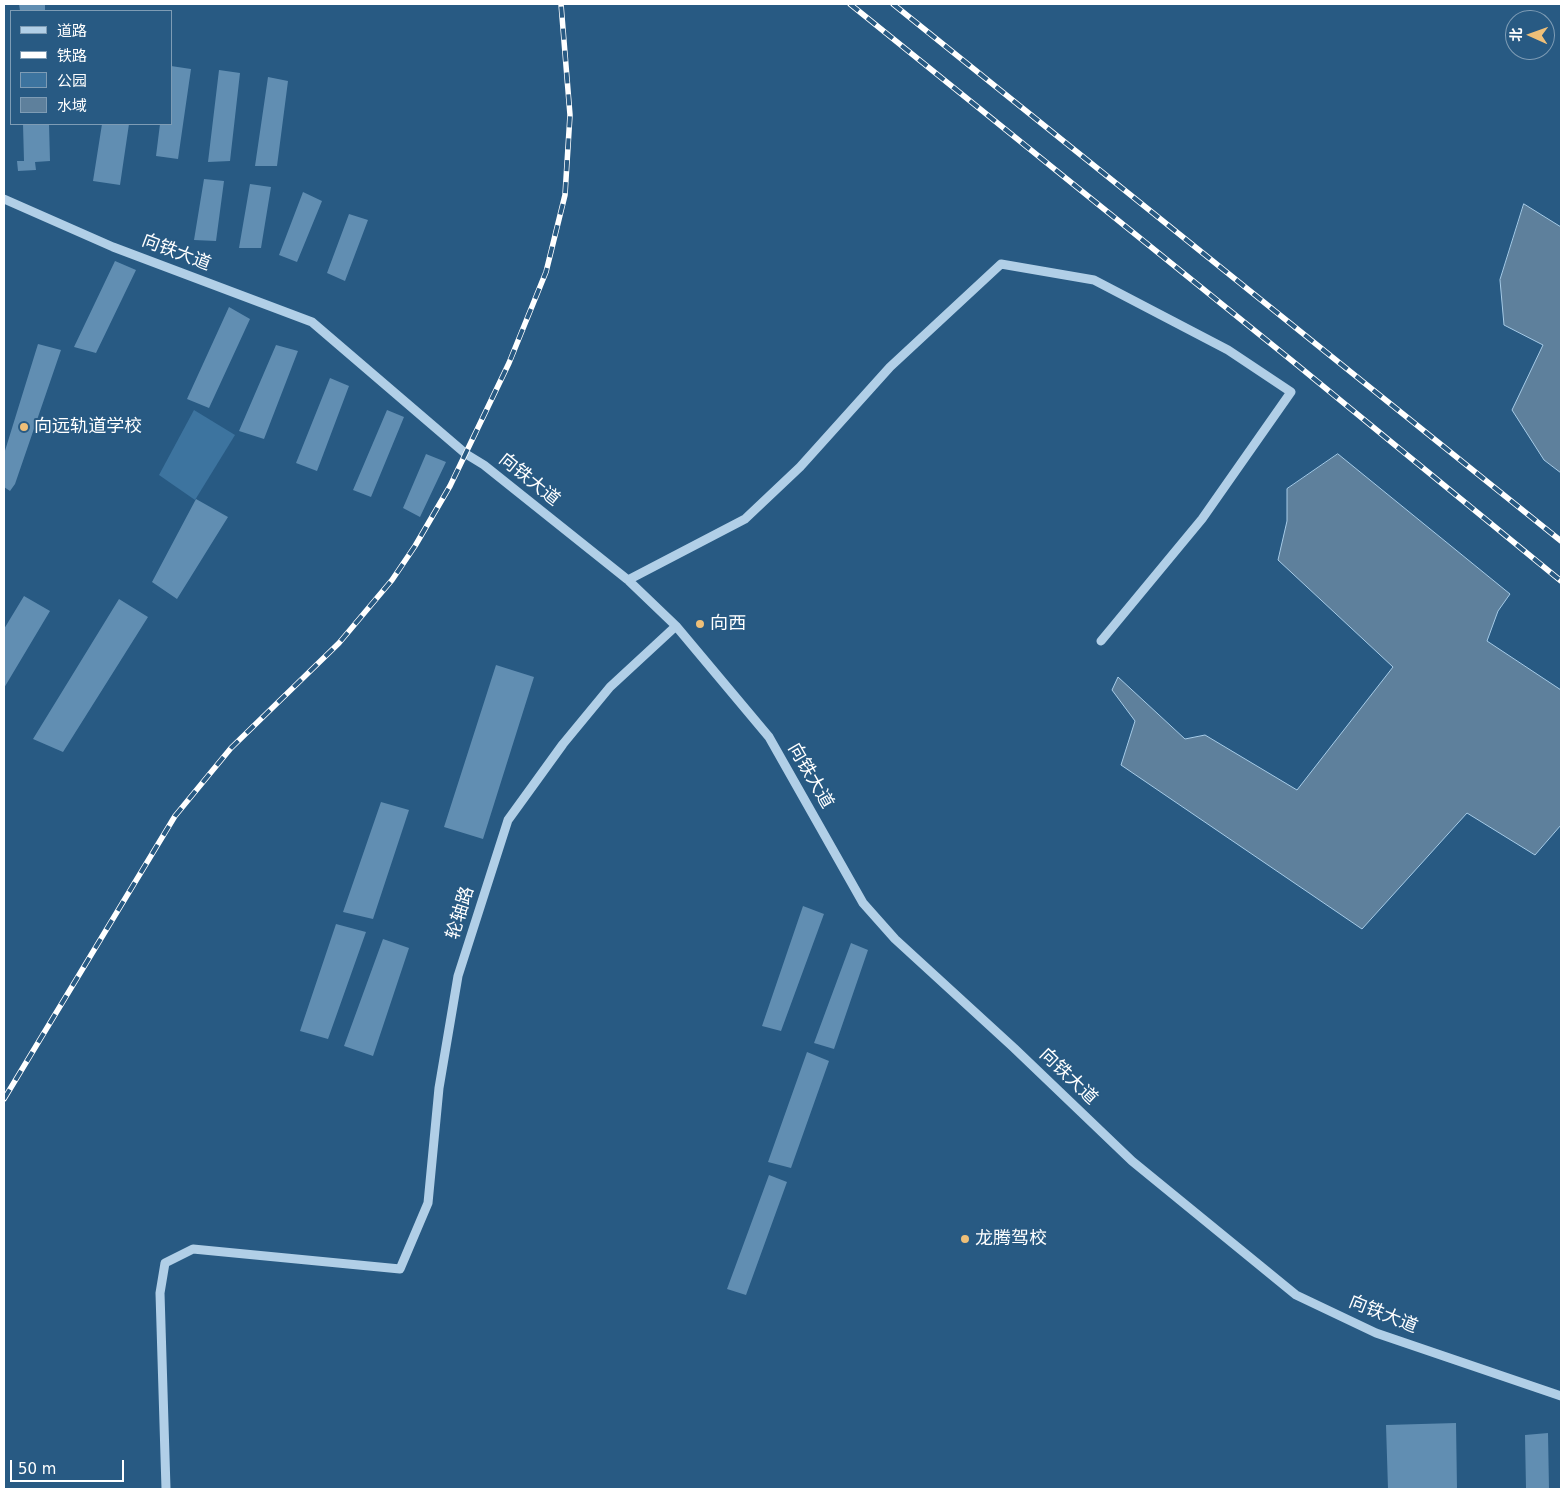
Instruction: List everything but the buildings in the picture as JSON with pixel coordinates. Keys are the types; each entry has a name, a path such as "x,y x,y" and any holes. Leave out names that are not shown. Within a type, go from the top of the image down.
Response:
{"street":[{"name":"向铁大道","path":"4,199 113,247 312,322 466,454 484,465 654,603 676,626 769,737 863,903 896,938 1132,1161 1296,1295 1376,1332 1561,1396"},
{"path":"628,580 745,519 800,467 890,368 1001,264 1094,280 1228,350 1291,392 1202,518 1101,641"},
{"name":"轮轴路","path":"166,1489 160,1292 165,1263 193,1249 400,1269 428,1202 439,1088 458,976 508,820 563,744 610,687 676,626"}],"green space":[{"path":"194,410 235,435 195,500 159,475"}],"water":[{"path":"1524,204 1561,227 1561,473 1544,460 1512,410 1543,345 1504,325 1500,280"},
{"path":"1338,454 1510,594 1498,611 1487,641 1561,690 1561,825 1535,855 1467,813 1362,929 1121,765 1135,721 1112,690 1118,677 1185,739 1205,735 1297,790 1393,667 1278,560 1287,521 1287,489"}],"railway":[{"path":"4,1099 175,816 231,748 339,643 392,580 415,546 450,486 509,363 546,272 565,195 570,115 561,4"},
{"path":"850,4 1296,364 1561,581"},
{"path":"893,4 1561,541"}],"place":[{"name":"向远轨道学校","path":"24,427"},
{"name":"向西","path":"700,624"},
{"name":"龙腾驾校","path":"965,1239"}]}
